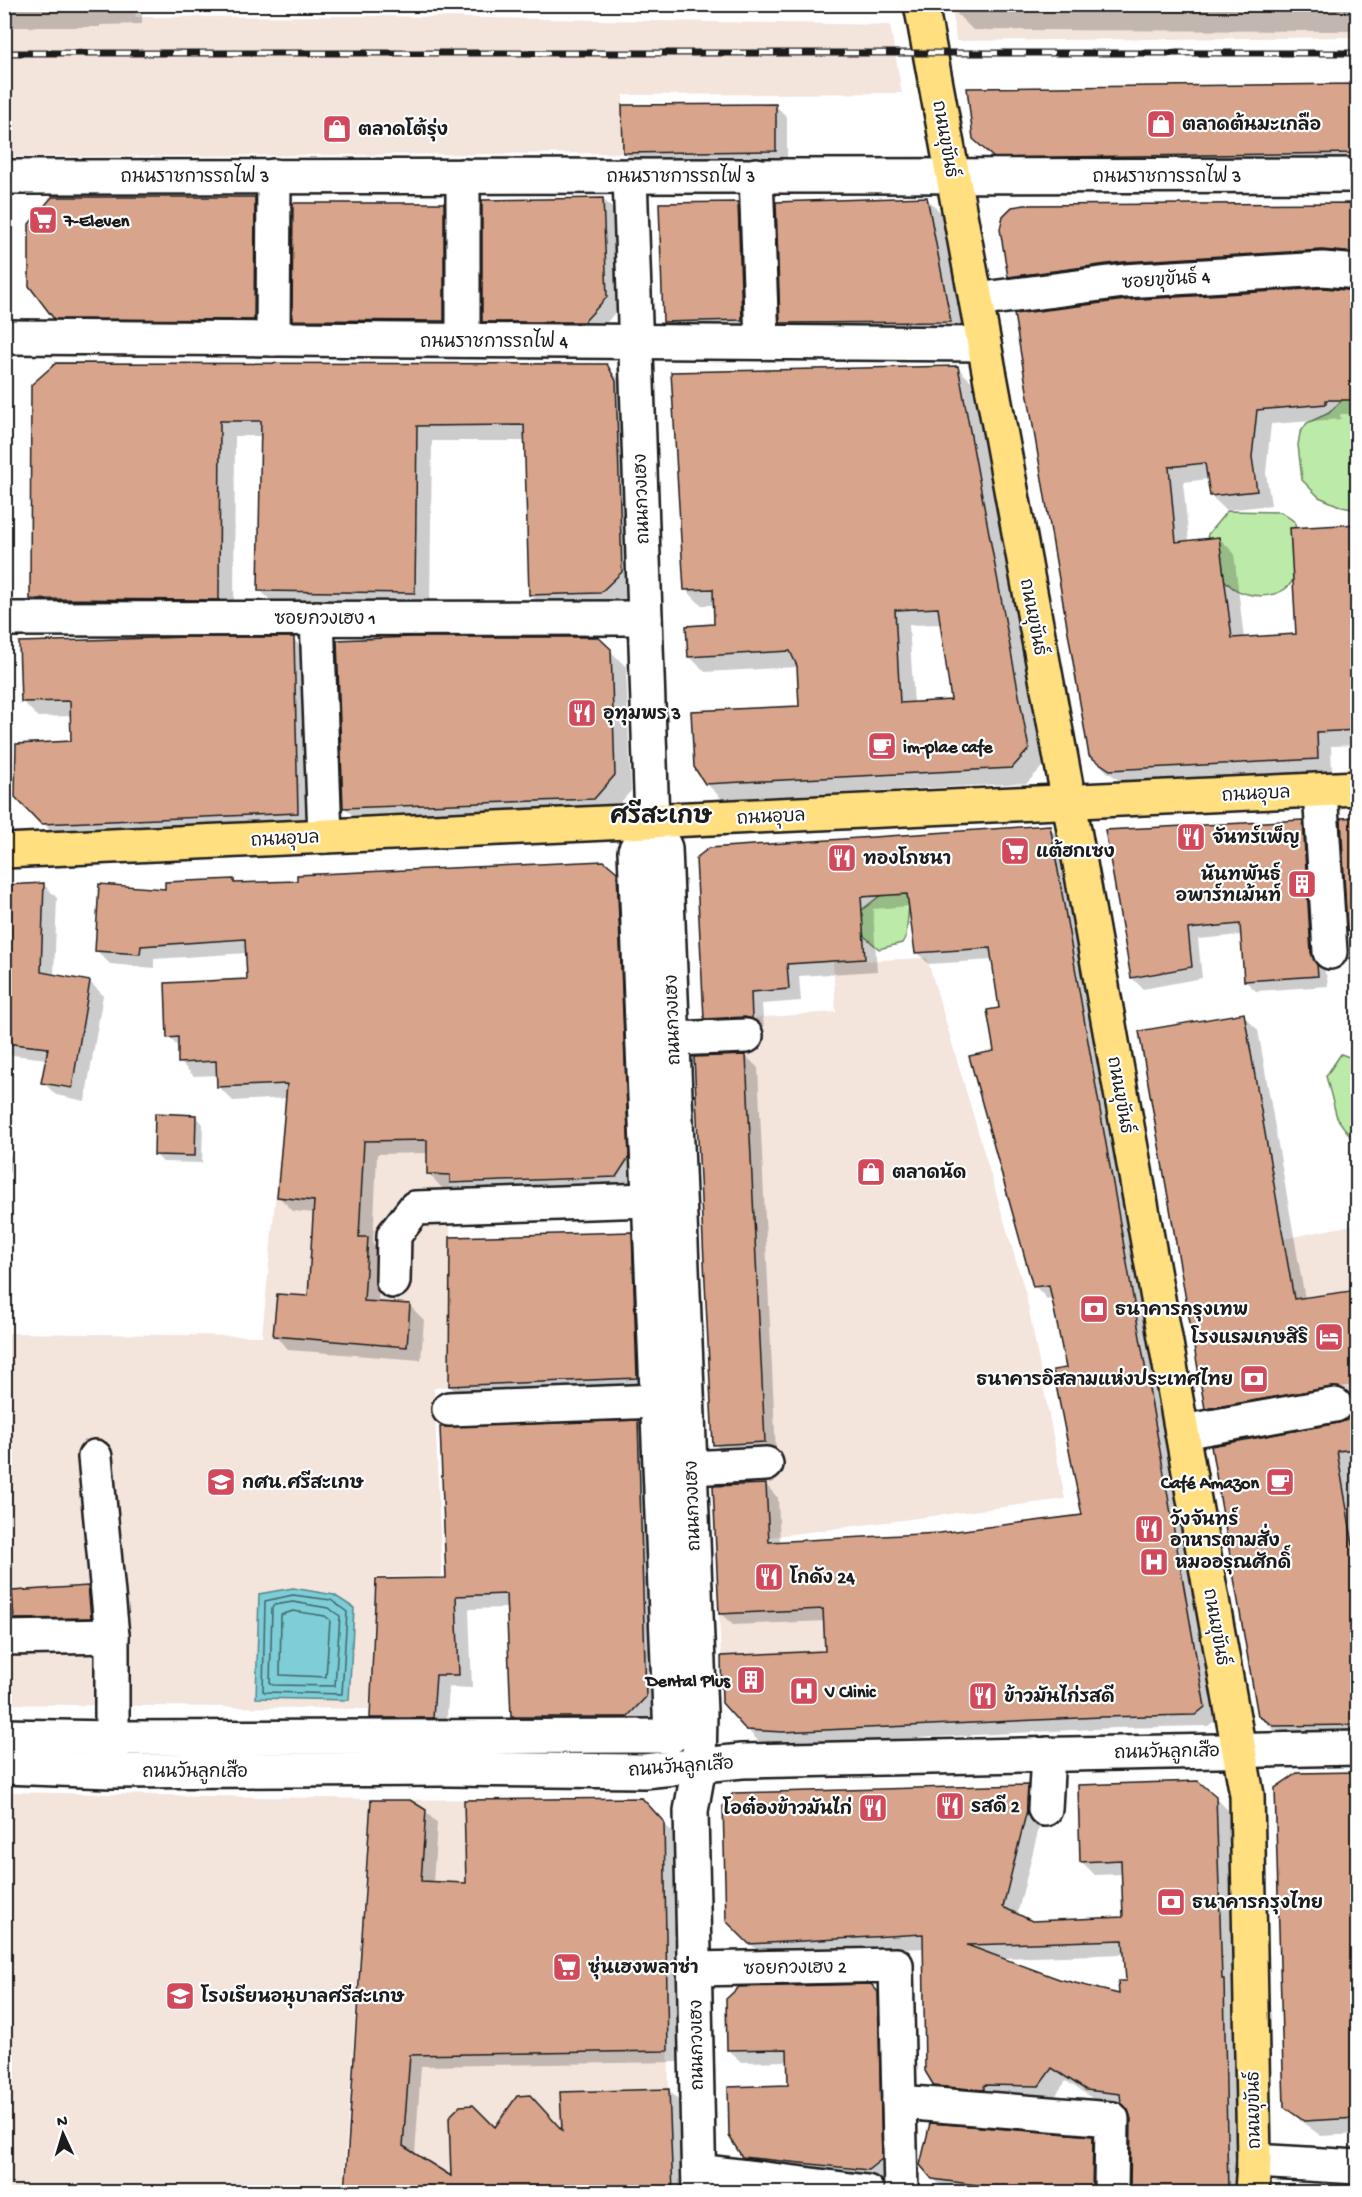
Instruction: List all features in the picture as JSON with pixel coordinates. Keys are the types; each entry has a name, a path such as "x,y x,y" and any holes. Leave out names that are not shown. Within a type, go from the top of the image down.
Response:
{"main road":[{"name":"ถนนขุขันธ์","path":"921,4 1069,802 1247,1795 1253,2177"},
{"name":"ถนนอุบล","path":"4,851 1358,788"}],"street":[{"name":"ถนนราชการรถไฟ 3","path":"4,177 1358,175"},
{"path":"273,339 274,176"},
{"path":"463,340 464,176"},
{"name":"ถนนกวงเฮง","path":"630,176 652,822 665,848 700,1713 699,1766 691,1811 699,2182"},
{"path":"756,176 762,342"},
{"name":"ซอยขุขันธ์ 4","path":"976,300 1124,280 1323,269 1358,272"},
{"name":"ถนนราชการรถไฟ 4","path":"4,337 984,344"},
{"path":"317,618 325,837"},
{"name":"ซอยกวงเฮง 1","path":"4,619 645,618"},
{"path":"1320,790 1330,952"},
{"name":"ถนนกวงเฮง","path":"652,822 635,851 671,1736"},
{"path":"673,1039 746,1036"},
{"path":"393,1281 394,1235 415,1208 649,1200"},
{"path":"449,1409 657,1401"},
{"path":"1182,1432 1335,1405"},
{"path":"95,1457 112,1636 111,1771"},
{"path":"690,1468 766,1464"},
{"path":"4,1638 112,1636"},
{"name":"ถนนวันลูกเสือ","path":"4,1736 112,1738 671,1736"},
{"path":"671,1736 699,1766"},
{"name":"ถนนวันลูกเสือ","path":"4,1767 111,1771 447,1769 644,1771 742,1761 1358,1748"},
{"path":"1055,1809 1057,1754"},
{"name":"ซอยกวงเฮง 2","path":"694,1969 896,1965 899,2102"},
{"path":"901,2193 899,2102 1112,2119 1111,2193"},
{"path":"1253,2177 1358,2167"},
{"path":"699,2182 867,2193"}],"shaded area":[{"path":"4,5 135,5 136,17 380,16 890,25 902,93 623,95 623,153 5,157"},
{"path":"952,5 1357,5 1357,37 956,41"},
{"name":"ตลาดนัด","path":"927,958 1026,1295 1065,1499 769,1537 745,1025 753,1024 752,1018 836,1012 833,962"},
{"name":"กศน.ศรีสะเกษ","path":"451,1053 449,1386 434,1388 442,1576 375,1577 369,1709 5,1704 5,1333 262,1336 287,1078"},
{"name":"โรงแรมเกษสิริ","path":"1357,1224 1357,1449 1215,1472 1204,1407 1311,1388 1283,1239"},
{"path":"823,1609 825,1651 721,1656 719,1614"},
{"name":"โรงเรียนอนุบาลศรีสะเกษ","path":"5,1792 370,1799 343,2192 5,2192"},
{"path":"642,1798 664,1822 669,2089 583,2092 586,2192 345,2192 371,1800"}],"green space":[{"path":"1354,388 1357,388 1357,510 1342,507 1319,497 1302,480 1298,445 1300,433 1307,423 1329,413"},
{"path":"1227,511 1281,512 1295,522 1296,567 1292,582 1286,588 1278,593 1259,596 1241,592 1229,585 1204,557 1208,534"},
{"path":"895,884 911,886 906,937 902,943 879,949 856,929 858,913"},
{"path":"1341,1054 1357,1060 1357,1146 1337,1118 1326,1076"}],"water":[{"path":"293,1588 334,1595 354,1608 349,1700 256,1698 259,1594"}],"building":[{"name":"ตลาดต้นมะเกลือ","path":"1358,84 1358,153 994,158 973,139 967,88"},
{"path":"776,104 776,151 623,153 622,105"},
{"path":"52,197 255,197 254,320 54,319 29,286 29,224"},
{"path":"927,197 951,322 780,323 776,202"},
{"path":"603,198 607,297 584,322 482,322 482,200"},
{"path":"738,202 742,320 663,322 659,203"},
{"path":"293,203 444,203 444,321 292,320"},
{"path":"1358,203 1358,253 1322,250 1123,262 1008,277 1000,229 1003,216 1012,207 1025,205"},
{"path":"1323,288 1358,291 1358,400 1326,400 1326,404 1257,410 1252,457 1257,491 1210,496 1205,463 1169,467 1176,542 1219,537 1232,638 1296,634 1290,528 1358,524 1358,730 1317,732 1318,759 1110,770 1089,756 1014,314 1126,300"},
{"path":"56,363 607,364 616,381 622,572 600,593 529,595 524,425 417,426 415,593 258,591 261,421 220,421 219,600 30,599 31,385"},
{"path":"958,366 1029,749 1012,768 705,784 694,767 691,711 799,706 797,666 790,651 688,657 686,626 714,624 713,589 684,590 671,372","holes":["938,608 951,700 900,703 895,610"]},
{"path":"189,637 294,637 298,813 41,824 15,797 16,744 71,741 70,701 21,702 19,642"},
{"path":"412,637 598,637 611,649 615,775 594,799 343,808 337,640"},
{"path":"1358,817 1358,930 1347,931 1341,818"},
{"path":"1303,820 1311,953 1317,965 1318,976 1244,981 1240,924 1188,929 1192,967 1131,978 1105,830"},
{"path":"1050,825 1205,1707 1195,1715 1101,1717 783,1732 746,1730 722,1703 721,1656 825,1651 823,1609 719,1614 713,1486 766,1484 769,1542 940,1533 1082,1515 1053,1370 1066,1368 1049,1285 1033,1287 969,1056 994,1051 987,1010 999,1008 990,948 915,953 907,894 861,897 865,959 787,964 789,989 751,992 752,1019 745,1017 704,1019 696,858 709,848"},
{"path":"604,861 617,872 629,1157 616,1177 450,1183 450,1175 427,1174 427,1140 364,1141 359,1237 368,1237 364,1301 410,1304 407,1347 273,1336 277,1294 308,1296 314,1201 277,1197 287,1084 217,1087 216,1061 178,1063 178,1037 167,1038 165,983 247,979 245,939 141,946 140,954 95,951 99,884 165,889 165,882 234,879 234,883 297,881 297,875"},
{"path":"44,883 41,972 90,981 72,1088 41,1083 48,1048 4,1043 4,885"},
{"path":"1244,1013 1294,1299 1358,1290 1358,1449 1337,1451 1358,1574 1358,1725 1274,1726 1258,1716 1211,1446 1338,1423 1347,1420 1352,1412 1353,1401 1349,1393 1342,1388 1332,1387 1205,1409 1139,1031"},
{"path":"746,1055 765,1442 713,1445 694,1057"},
{"path":"155,1113 196,1115 195,1156 154,1155"},
{"path":"632,1232 637,1378 449,1386 450,1237"},
{"path":"638,1420 646,1697 627,1717 511,1717 506,1594 456,1596 459,1675 436,1675 433,1718 370,1718 376,1579 446,1578 440,1427"},
{"path":"88,1586 91,1618 14,1619 12,1591"},
{"path":"1358,1772 1358,2118 1304,2121 1284,2107 1275,1788 1297,1773"},
{"path":"1198,1781 1216,1796 1222,1979 1224,1979 1228,2193 1130,2193 1131,2119 1128,2110 1121,2103 1120,2094 1086,2090 1052,2068 1039,2086 984,2085 984,2090 934,2086 925,2071 923,1934 749,1944 726,1921 723,1806 733,1793 1028,1785 1027,1810 1003,1907 1032,1921 1123,1917 1121,1860 1080,1862 1078,1785","holes":["1123,1940 1126,1981 1118,1981 1119,1994 1059,1979 967,1945"]},
{"path":"642,1798 664,1822 668,2051 410,2055 403,2146 451,2176 449,2117 460,2106 473,2105 495,2127 517,2096 530,2095 562,2130 560,2092 669,2089 673,2193 345,2193 371,1800 410,1800 426,1810 421,1881 466,1883 464,1800"},
{"path":"871,1984 878,1992 882,2159 868,2170 742,2157 729,2136 728,2087 788,2085 787,2049 727,2050 726,1999 739,1987"},
{"path":"930,2123 1093,2136 1092,2193 1038,2193 932,2179 920,2165"}],"tunnel":[{"path":"1335,1405 1358,1401"}],"railway":[{"path":"4,53 1358,53"}],"place":[{"name":"ตลาดต้นมะเกลือ","path":"1161,124"},
{"name":"ตลาดโต้รุ่ง","path":"337,129"},
{"name":"7-Eleven","path":"43,220"},
{"name":"อุทุมพร 3","path":"582,713"},
{"name":"im-plae cafe","path":"882,746"},
{"name":"จันทร์เพ็ญ","path":"1191,837"},
{"name":"แต้ฮกเซง","path":"1015,851"},
{"name":"ทองโภชนา","path":"842,858"},
{"name":"นันทพันธ์ อพาร์ทเม้นท์","path":"1302,884"},
{"name":"ตลาดนัด","path":"871,1172"},
{"name":"ธนาคารกรุงเทพ","path":"1094,1309"},
{"name":"โรงแรมเกษสิริ","path":"1329,1337"},
{"name":"ธนาคารอิสลามแห่งประเทศไทย","path":"1254,1379"},
{"name":"กศน.ศรีสะเกษ","path":"221,1482"},
{"name":"Café Amazon","path":"1280,1482"},
{"name":"วังจันทร์ อาหารตามสั่ง","path":"1149,1529"},
{"name":"หมออรุณศักดิ์","path":"1154,1562"},
{"name":"โกดัง 24","path":"769,1577"},
{"name":"Dental Plus","path":"751,1680"},
{"name":"V Clinic","path":"804,1691"},
{"name":"ข้าวมันไก่รสดี","path":"983,1696"},
{"name":"รสดี 2","path":"950,1806"},
{"name":"โอต๋องข้าวมันไก่","path":"873,1808"},
{"name":"ธนาคารกรุงไทย","path":"1171,1902"},
{"name":"ซุ่นเฮงพลาซ่า","path":"567,1967"},
{"name":"โรงเรียนอนุบาลศรีสะเกษ","path":"180,1996"}],"district":[{"name":"ศรีสะเกษ","path":"661,815"}]}
